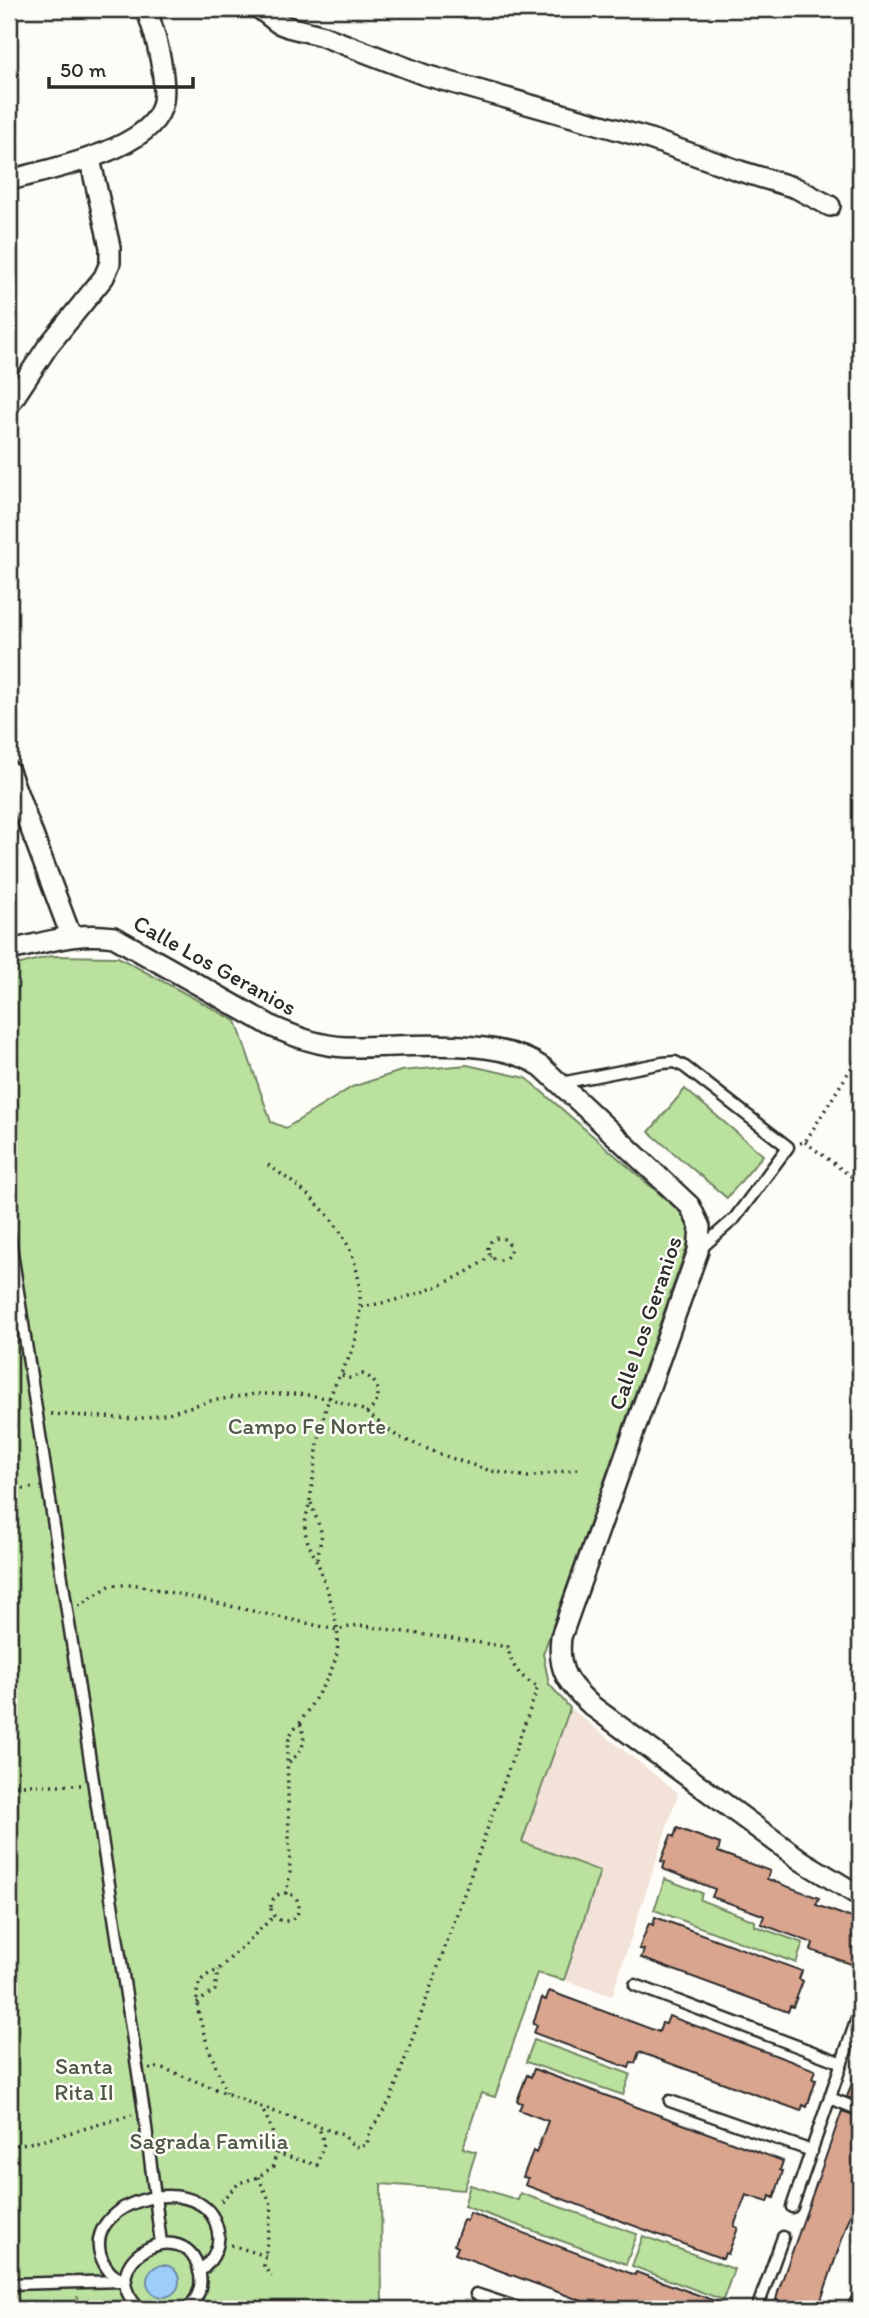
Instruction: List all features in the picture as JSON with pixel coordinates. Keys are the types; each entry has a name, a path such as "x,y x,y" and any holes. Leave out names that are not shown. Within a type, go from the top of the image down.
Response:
{"street":[{"path":"9,180 90,159 129,142 150,124 161,110 163,96 161,60 146,9"},
{"path":"260,9 288,27 425,75 647,138 796,188 830,206"},
{"path":"9,405 48,346 104,277 110,263 110,247 90,159"},
{"path":"9,771 71,936"},
{"name":"Calle Los Geranios","path":"9,950 71,936 91,934 114,937 273,1027 297,1037 344,1047 457,1047 515,1053 530,1058 690,1206 700,1227 698,1251 561,1637 561,1665 575,1690 592,1706 802,1861 860,1896"}],"lane":[{"path":"560,1083 675,1062 788,1147 735,1218 698,1251"},
{"path":"9,1233 138,2071 161,2243"},
{"path":"635,1985 842,2063"},
{"path":"792,2207 860,2010"},
{"path":"830,2098 860,2110"},
{"path":"670,2101 812,2151"},
{"path":"126,2280 118,2279 108,2270 102,2259 101,2233 107,2222 123,2208 156,2197 187,2198 200,2203 210,2212 219,2238 210,2263 200,2272"},
{"path":"757,2309 783,2237"},
{"path":"140,2309 128,2292 128,2269 133,2258 142,2250 161,2243 179,2246 195,2260 200,2272 201,2284 197,2297 187,2309"},
{"path":"9,2284 126,2280"},
{"path":"476,2294 521,2309"}],"path":[{"path":"788,1147 804,1142 860,1054"},
{"path":"804,1142 860,1182"},
{"path":"268,1165 326,1209 338,1226 354,1258 361,1307 355,1343 329,1398 321,1426 305,1525 308,1544 317,1560 337,1630 338,1646 335,1660 300,1723 289,1737 290,1873 286,1894"},
{"path":"500,1238 509,1244 507,1257 497,1260 491,1256 488,1249 493,1240 500,1238"},
{"path":"361,1307 423,1293 458,1277 491,1256"},
{"path":"341,1374 349,1378 362,1374 375,1382 379,1391 378,1401 374,1408 366,1413"},
{"path":"38,1415 137,1419 210,1401 255,1394 299,1394 329,1398 366,1413 398,1437 491,1471 528,1477 578,1469"},
{"path":"9,1490 49,1486"},
{"path":"310,1502 322,1534 317,1560"},
{"path":"68,1613 103,1588 111,1585 137,1585 337,1630 358,1625 508,1647 510,1660 516,1671 538,1687 390,2101 370,2131 367,2144 363,2147 354,2146 343,2135 261,2107 160,2067 138,2071"},
{"path":"289,1762 303,1748 300,1723"},
{"path":"9,1785 94,1785"},
{"path":"286,1894 297,1901 297,1914 286,1922 274,1916 271,1908 274,1899 286,1894"},
{"path":"226,2093 201,2021 197,1991 200,1981 218,1970 274,1916"},
{"path":"197,2003 215,1990 218,1970"},
{"path":"221,2201 239,2183 258,2177 274,2166 277,2145 271,2125 261,2107"},
{"path":"9,2146 41,2141 144,2112"},
{"path":"276,2153 317,2165 324,2143 319,2127"},
{"path":"258,2177 272,2206 264,2266 271,2277"},
{"path":"230,2244 266,2256"},
{"path":"76,2300 84,2304 86,2309"},
{"path":"15,2309 27,2309"}],"shaded area":[{"path":"570,1708 678,1793 612,1996 564,1980 600,1871 522,1842"}],"green space":[{"name":"Campo Fe Norte","path":"51,956 118,957 236,1021 271,1122 286,1128 352,1087 401,1071 467,1065 526,1078 685,1216 690,1238 543,1654 549,1684 570,1708 522,1842 600,1871 564,1980 537,1973 495,2097 481,2093 463,2148 476,2152 464,2190 381,2184 382,2309 9,2309 9,967"},
{"path":"685,1089 763,1155 727,1198 649,1132"},
{"path":"665,1879 702,1893 700,1900 755,1921 755,1926 803,1943 796,1963 654,1910"},
{"path":"534,2040 630,2074 623,2095 526,2062"},
{"path":"470,2185 518,2200 520,2193 637,2234 626,2264 464,2206"},
{"path":"643,2236 734,2269 723,2300 632,2266"}],"water":[{"path":"163,2265 174,2270 179,2281 174,2292 163,2297 152,2292 147,2281 152,2270"}],"building":[{"path":"677,1828 720,1844 718,1852 770,1871 767,1879 819,1898 816,1905 860,1921 860,1961 856,1959 854,1965 811,1950 813,1943 761,1924 764,1916 712,1897 715,1889 663,1869 665,1862 661,1861 671,1835 674,1837"},
{"path":"655,1917 802,1971 799,1979 803,1981 793,2007 790,2006 788,2012 641,1958 644,1950 639,1949 649,1923 653,1925"},
{"path":"549,1991 659,2032 662,2023 666,2024 669,2016 815,2070 812,2079 816,2080 807,2107 803,2105 801,2111 639,2052 635,2063 631,2062 629,2068 534,2033 537,2025 533,2024 542,1998 546,2000"},
{"path":"860,2066 860,2102 847,2097"},
{"path":"534,2069 783,2161 780,2170 783,2171 774,2198 770,2196 768,2202 746,2195 734,2226 738,2228 728,2254 725,2253 723,2259 525,2185 528,2178 523,2177 548,2121 519,2110 522,2103 517,2101 527,2075 531,2077"},
{"path":"842,2111 860,2117 860,2187 818,2309 776,2309 778,2292"},
{"path":"470,2213 635,2275 636,2272 732,2307 679,2309 667,2305 665,2309 604,2309 590,2304 455,2254 458,2247 454,2245 463,2220 467,2221"}],"park label":[{"name":"Santa Rita II","path":"84,2079"},
{"name":"Sagrada Familia","path":"209,2141"}]}
